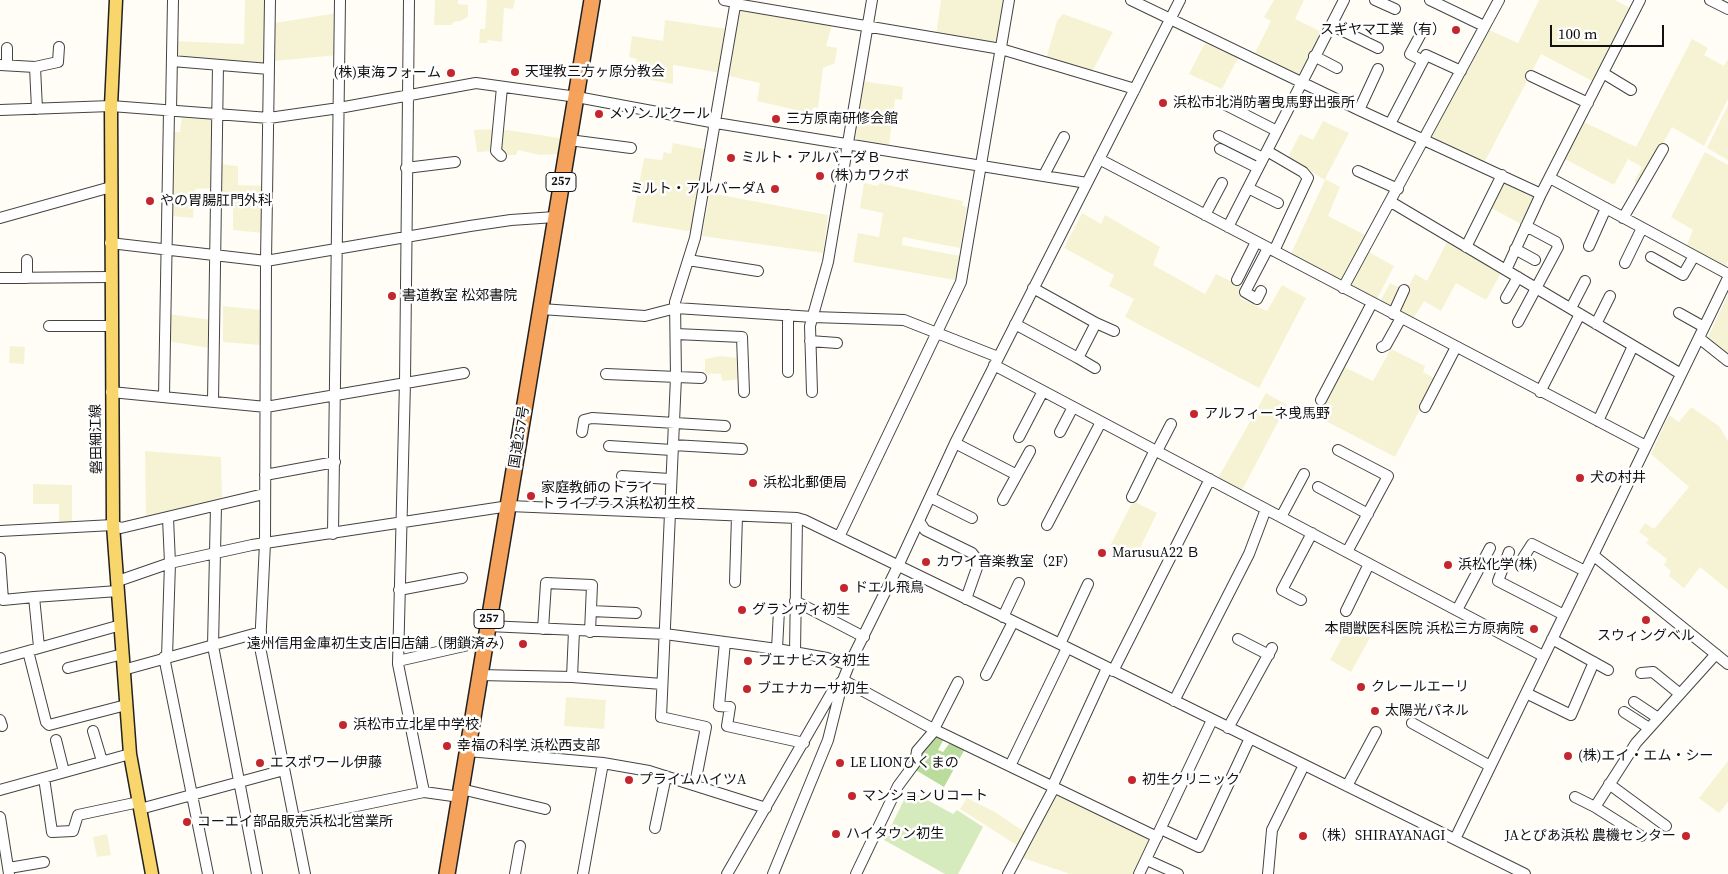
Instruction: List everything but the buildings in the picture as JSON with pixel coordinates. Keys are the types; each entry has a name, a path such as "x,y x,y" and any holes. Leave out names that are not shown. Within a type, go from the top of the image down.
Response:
{"highway":[{"name":"国道257号","path":"447,874 592,0"}],"main road":[{"name":"磐田細江線","path":"116,0 110,106 110,326 113,525 130,754 152,874"}],"street":[{"path":"164,396 173,0"},
{"path":"270,0 266,261 265,543 260,647 305,874"},
{"path":"334,534 336,296 339,249 340,0"},
{"path":"409,0 402,523 398,661 424,792"},
{"path":"724,0 868,27 1001,49 1136,89"},
{"path":"812,392 810,341 813,317 828,262 872,0"},
{"path":"839,537 961,282 1008,0"},
{"path":"1131,0 1359,110 1541,194"},
{"path":"773,874 828,740 843,680 849,665 898,566 955,443 1180,0"},
{"path":"1228,226 1344,0"},
{"path":"1375,0 1395,9"},
{"path":"1430,0 1484,26"},
{"path":"1344,288 1499,0"},
{"path":"1506,270 1541,194 1640,0"},
{"path":"1710,0 1728,9"},
{"path":"695,784 706,727 661,717 668,513 676,377 675,302 695,238 736,2"},
{"path":"1331,25 1378,48"},
{"path":"1423,61 1410,54 1424,28"},
{"path":"7,48 3,65 35,67 58,62 59,47"},
{"path":"1390,124 1426,55 1461,71"},
{"path":"1314,56 1337,68"},
{"path":"172,61 269,69"},
{"path":"213,401 218,65"},
{"path":"35,67 37,109"},
{"path":"1359,110 1378,69"},
{"path":"1604,73 1632,90"},
{"path":"1530,76 1588,103"},
{"path":"0,110 110,106 269,118 407,97 476,83 577,97 716,123 1087,183"},
{"path":"502,87 496,152 502,156"},
{"path":"1218,102 1277,131"},
{"path":"1219,136 1263,159"},
{"path":"1044,175 1064,137"},
{"path":"569,140 631,148"},
{"path":"1220,149 1263,159 1303,172 1308,178 1271,250 1244,292 1257,299 1261,291"},
{"path":"1623,218 1663,149"},
{"path":"1099,159 1646,446"},
{"path":"406,168 455,162"},
{"path":"1358,170 1398,189"},
{"path":"1466,247 1502,175"},
{"path":"1455,839 1728,276 1550,178"},
{"path":"1205,215 1222,183"},
{"path":"0,218 111,187"},
{"path":"1248,188 1278,203"},
{"path":"1391,202 1681,374"},
{"path":"1589,246 1606,208"},
{"path":"110,243 266,261 511,220 555,217"},
{"path":"1518,322 1558,247 1556,242 1526,226"},
{"path":"1625,263 1642,228"},
{"path":"1237,280 1256,242"},
{"path":"1515,249 1535,260"},
{"path":"1650,257 1683,275 1694,256"},
{"path":"27,278 28,260"},
{"path":"688,260 758,271"},
{"path":"0,278 110,277"},
{"path":"1506,298 1518,277"},
{"path":"1540,392 1575,311 1585,281"},
{"path":"1033,288 1114,332"},
{"path":"1382,347 1386,345 1404,290"},
{"path":"1596,324 1610,296"},
{"path":"1321,400 1372,303"},
{"path":"541,309 645,316 676,308 813,317 904,320 937,332 996,361 1043,391 1544,656"},
{"path":"1679,313 1704,327"},
{"path":"788,315 788,372"},
{"path":"1078,358 1096,322"},
{"path":"1015,324 1096,368"},
{"path":"49,326 110,326"},
{"path":"676,334 742,338 744,392"},
{"path":"1699,338 1728,361"},
{"path":"810,341 837,343"},
{"path":"1598,421 1633,346"},
{"path":"1425,407 1456,348"},
{"path":"111,392 266,407 464,373"},
{"path":"606,374 701,378"},
{"path":"1019,437 1043,391"},
{"path":"1060,432 1073,407"},
{"path":"582,432 584,420 587,418 725,426"},
{"path":"1047,525 1101,422"},
{"path":"1132,497 1171,424"},
{"path":"955,443 1017,475"},
{"path":"609,446 742,449"},
{"path":"1338,450 1388,476 1347,552"},
{"path":"1003,500 1030,451"},
{"path":"265,475 335,462"},
{"path":"1281,517 1304,474"},
{"path":"622,476 670,479"},
{"path":"1008,874 1110,670 1210,479"},
{"path":"1318,487 1368,514"},
{"path":"0,531 113,525 121,528 264,494"},
{"path":"930,497 972,518"},
{"path":"216,506 213,646 257,874"},
{"path":"0,558 3,600 118,586 170,563 265,543 509,506 797,518 1063,646 1525,874"},
{"path":"1174,701 1240,572 1266,509"},
{"path":"735,582 737,516"},
{"path":"168,518 170,563 166,657 208,874"},
{"path":"795,652 797,518"},
{"path":"919,521 925,530 972,553 980,562 966,599"},
{"path":"1301,600 1282,590 1312,533"},
{"path":"1523,558 1532,544 1585,571"},
{"path":"1457,610 1490,548"},
{"path":"1509,552 1498,581 1564,615"},
{"path":"1593,556 1728,664"},
{"path":"1346,611 1369,564"},
{"path":"399,590 462,578"},
{"path":"543,629 546,583 592,585 590,632"},
{"path":"1003,617 1019,583"},
{"path":"1010,766 1088,584"},
{"path":"34,597 39,647"},
{"path":"795,601 864,637"},
{"path":"591,610 636,613"},
{"path":"777,649 779,610"},
{"path":"986,675 1013,622"},
{"path":"0,659 121,625"},
{"path":"398,661 487,633 543,629 664,634 795,652 827,658 849,665"},
{"path":"572,677 574,631"},
{"path":"124,670 260,632"},
{"path":"1228,728 1271,652 1238,639"},
{"path":"1552,639 1608,670"},
{"path":"726,642 719,706 730,707 727,726 804,743"},
{"path":"28,651 46,722 49,725 126,704"},
{"path":"68,668 123,654"},
{"path":"1594,807 1636,743 1716,654"},
{"path":"1526,693 1571,715 1594,662"},
{"path":"1641,673 1653,672 1680,694"},
{"path":"480,675 572,677 662,684"},
{"path":"727,874 832,692 843,680"},
{"path":"843,680 935,729 1053,787 1159,833 1199,847 1250,738"},
{"path":"856,874 898,786 915,762 917,751 935,729 958,682"},
{"path":"1634,702 1658,718"},
{"path":"1624,712 1650,728"},
{"path":"1139,874 1212,720"},
{"path":"1412,723 1490,766"},
{"path":"93,731 102,762"},
{"path":"1347,786 1376,732"},
{"path":"56,740 64,772"},
{"path":"468,751 603,763 695,784 766,808"},
{"path":"0,790 130,754"},
{"path":"583,874 603,763"},
{"path":"1268,874 1272,830 1304,765"},
{"path":"44,778 52,832 73,831 78,815 192,796 284,770"},
{"path":"655,828 666,776"},
{"path":"1609,784 1666,826"},
{"path":"294,819 424,792 460,793 545,809"},
{"path":"1575,797 1641,836"},
{"path":"0,817 9,871 44,862"},
{"path":"515,874 520,846"},
{"path":"1147,860 1178,874"}],"shaded area":[{"path":"245,0 265,0 265,66 176,59 174,41 244,44"},
{"path":"435,0 458,0 458,4 468,5 468,17 453,22 452,25 434,25"},
{"path":"487,0 515,0 513,9 504,8 502,42 488,40 487,43 479,43 480,29 485,29"},
{"path":"941,0 1003,0 998,43 936,35"},
{"path":"1274,0 1304,0 1295,19 1322,32 1297,78 1254,55 1271,21 1264,17"},
{"path":"1539,0 1615,0 1630,8 1594,82 1541,54 1484,163 1431,138 1487,29 1518,43"},
{"path":"740,9 832,25 826,46 837,48 835,63 823,68 818,108 814,107 809,113 757,101 760,83 729,76"},
{"path":"337,13 337,55 275,61 275,23"},
{"path":"1063,14 1113,32 1092,72 1046,59 1057,21"},
{"path":"665,20 728,29 721,73 673,65 673,84 634,77 637,59 629,57 632,36 663,41"},
{"path":"1692,39 1708,48 1704,55 1724,66 1728,59 1728,99 1704,146 1672,127 1640,185 1634,182 1642,167 1628,159 1614,185 1565,159 1584,122 1636,147"},
{"path":"1205,43 1238,58 1222,89 1189,74"},
{"path":"862,81 903,87 902,100 895,99 889,145 851,141"},
{"path":"1728,105 1728,160 1707,148"},
{"path":"182,116 215,119 215,188 195,189 193,218 171,216 173,132 180,132"},
{"path":"1323,121 1349,133 1325,179 1340,187 1328,216 1367,236 1341,284 1290,256 1325,180 1288,157 1300,134 1313,140"},
{"path":"494,129 493,151 477,152 474,130"},
{"path":"500,129 560,138 559,154 540,155 518,150 516,155 502,155 500,153"},
{"path":"673,143 708,150 694,232 632,222 644,158 662,160 664,152 671,154"},
{"path":"1705,152 1728,165 1728,261 1725,267 1686,247 1693,230 1671,217"},
{"path":"219,164 238,166 238,185 264,186 263,233 233,230 233,207 220,207"},
{"path":"1505,182 1537,195 1523,225 1491,208"},
{"path":"864,183 878,186 879,183 963,201 962,205 967,207 960,248 903,237 902,245 960,256 955,280 853,262 858,233 879,237 883,213 860,208"},
{"path":"710,193 828,215 823,253 702,236"},
{"path":"1082,213 1101,224 1105,215 1160,247 1153,265 1205,294 1216,274 1245,288 1240,298 1267,311 1282,285 1306,298 1259,388 1125,317 1134,299 1109,286 1114,275 1064,248"},
{"path":"1448,240 1501,273 1486,300 1456,283 1441,311 1424,301 1412,321 1379,303 1390,283 1406,291 1415,274 1427,281"},
{"path":"1367,251 1394,266 1376,301 1348,286"},
{"path":"1728,295 1728,355 1708,337"},
{"path":"223,306 261,310 260,345 223,342"},
{"path":"169,314 211,320 210,348 167,341"},
{"path":"10,346 25,347 24,364 9,363"},
{"path":"1391,349 1425,366 1423,372 1436,379 1395,457 1318,417 1342,366 1373,381"},
{"path":"720,356 740,358 739,379 722,381 721,374 705,373 705,359"},
{"path":"1266,393 1287,405 1241,492 1217,480"},
{"path":"1691,407 1719,426 1728,441 1728,590 1700,567 1684,588 1669,576 1671,571 1664,565 1667,559 1646,543 1649,539 1639,532 1645,523 1654,529 1689,487 1651,454 1669,415 1679,422"},
{"path":"145,451 221,457 222,498 146,520"},
{"path":"33,484 72,485 72,526 59,525 59,504 33,504"},
{"path":"1133,501 1157,513 1135,558 1110,546"},
{"path":"1350,623 1371,636 1351,672 1330,660"},
{"path":"566,697 606,700 604,729 564,726"},
{"path":"1728,761 1728,802 1719,813 1699,798"},
{"path":"1058,793 1153,839 1136,874 1070,874 1023,858"},
{"path":"967,798 995,812 1026,833 1018,846 960,809"},
{"path":"107,834 111,855 97,857 93,837"}],"green space":[{"path":"936,733 945,737 938,750 943,752 952,740 966,747 944,787 914,769 919,752"},
{"path":"909,790 953,814 957,810 983,827 958,874 945,874 884,840"}],"place":[{"name":"スギヤマ工業（有）","path":"1456,30"},
{"name":"天理教三方ヶ原分教会","path":"515,72"},
{"name":"(株)東海フォーム","path":"451,73"},
{"name":"浜松市北消防署曳馬野出張所","path":"1163,103"},
{"name":"メゾン ルクール","path":"599,114"},
{"name":"三方原南研修会館","path":"776,119"},
{"name":"ミルト・アルバーダＢ","path":"731,158"},
{"name":"(株)カワクボ","path":"820,176"},
{"name":"ミルト・アルバーダA","path":"775,189"},
{"name":"やの胃腸肛門外科","path":"150,201"},
{"name":"書道教室 松郊書院","path":"392,296"},
{"name":"アルフィーネ曵馬野","path":"1194,414"},
{"name":"犬の村井","path":"1580,478"},
{"name":"浜松北郵便局","path":"753,483"},
{"name":"家庭教師のトライ トライプラス浜松初生校","path":"531,496"},
{"name":"MarusuA22 Ｂ","path":"1102,553"},
{"name":"カワイ音楽教室（2F）","path":"926,562"},
{"name":"浜松化学(株)","path":"1448,565"},
{"name":"ドエル飛鳥","path":"844,588"},
{"name":"グランヴィ初生","path":"742,610"},
{"name":"スウィングベル","path":"1646,620"},
{"name":"本間獣医科医院 浜松三方原病院","path":"1534,629"},
{"name":"遠州信用金庫初生支店旧店舗（閉鎖済み）","path":"523,644"},
{"name":"ブエナビスタ初生","path":"748,661"},
{"name":"クレールエーリ","path":"1361,687"},
{"name":"ブエナカーサ初生","path":"747,689"},
{"name":"太陽光パネル","path":"1375,711"},
{"name":"浜松市立北星中学校","path":"343,725"},
{"name":"幸福の科学 浜松西支部","path":"447,746"},
{"name":"(株)エイ・エム・シー","path":"1568,756"},
{"name":"エスポワール伊藤","path":"260,763"},
{"name":"LE LIONひくまの","path":"840,763"},
{"name":"プライムハイツA","path":"629,780"},
{"name":"初生クリニック","path":"1132,780"},
{"name":"マンションＵコート","path":"852,796"},
{"name":"コーエイ部品販売浜松北営業所","path":"187,822"},
{"name":"ハイタウン初生","path":"836,834"},
{"name":"（株）SHIRAYANAGI","path":"1303,836"},
{"name":"JAとぴあ浜松 農機センター","path":"1686,836"}]}
